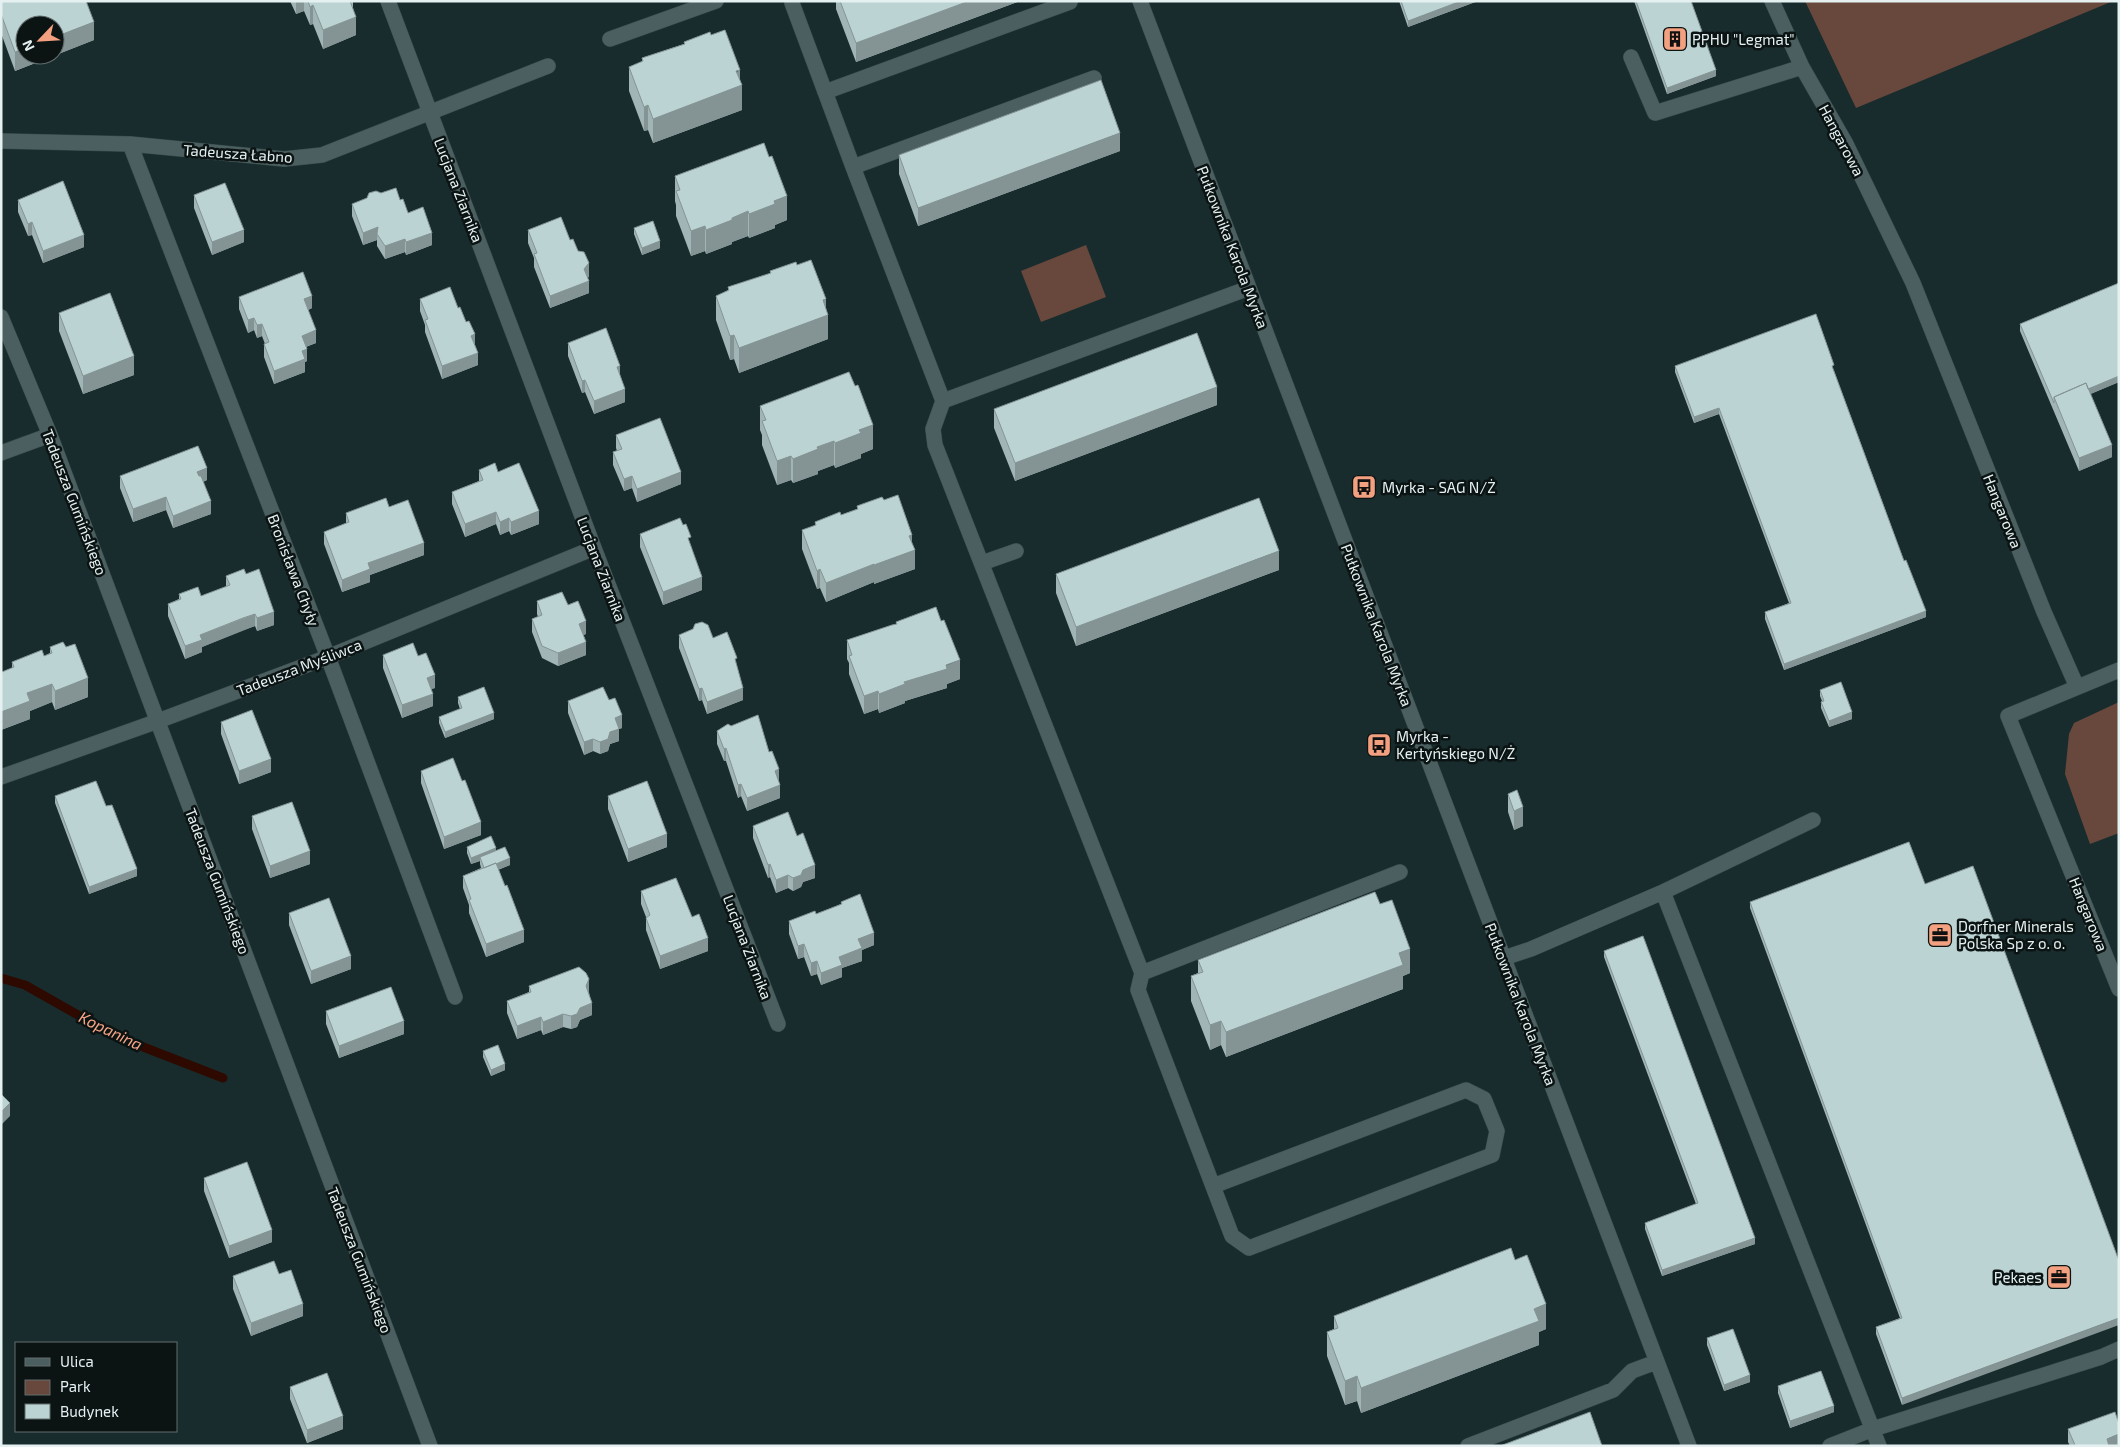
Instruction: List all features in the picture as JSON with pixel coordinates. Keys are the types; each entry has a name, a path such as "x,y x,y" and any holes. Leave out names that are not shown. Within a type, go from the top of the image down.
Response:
{"street":[{"name":"Lucjana Ziarnika","path":"388,1 594,548 778,1024"},
{"path":"610,39 716,1"},
{"name":"Pułkownika Karola Myrka","path":"1140,1 1689,1446"},
{"name":"Hangarowa","path":"1772,1 1802,67 1846,144 1913,283 2044,612 2077,687 2008,716 2119,988"},
{"path":"825,92 1070,2"},
{"path":"792,4 943,401 933,429 934,446 1142,973 1138,990 1232,1236 1249,1248 1492,1154 1497,1130 1484,1099 1466,1090 1213,1186"},
{"path":"1631,57 1655,113 1802,67"},
{"name":"Tadeusza Łabno","path":"1,141 130,144 284,159 322,155 548,66"},
{"path":"853,167 1094,78"},
{"name":"Bronisława Chyły","path":"130,144 328,657 455,997"},
{"path":"943,401 1249,288"},
{"name":"Tadeusza Gumińskiego","path":"1,317 50,435 430,1446"},
{"path":"1,453 50,435"},
{"name":"Tadeusza Myśliwca","path":"1,777 158,721 328,657 594,548"},
{"path":"982,564 1016,552"},
{"path":"2077,687 2119,670"},
{"path":"1504,958 1531,949 1663,892 1813,820"},
{"path":"1142,973 1400,872"},
{"path":"1663,892 1880,1446"},
{"path":"1830,1446 1873,1430 2100,1357 2119,1349"},
{"path":"1468,1446 1613,1390 1632,1371 1656,1362"}],"green space":[{"path":"1805,1 2113,1 1856,108"},
{"path":"1086,245 1106,297 1041,322 1021,271"},
{"path":"2119,702 2119,833 2090,844 2065,774 2069,734 2074,723"}],"building":[{"path":"1,1 86,1 94,22 65,33 65,15 15,15 15,52 1,14"},
{"path":"308,1 350,1 356,17 323,30 313,5 310,7"},
{"path":"840,1 969,1 856,43"},
{"path":"1401,1 1461,1 1408,21"},
{"name":"PPHU \"Legmat\"","path":"1636,1 1691,1 1716,70 1667,88"},
{"path":"725,30 740,70 736,71 742,85 653,119 648,105 644,107 629,67 643,61 642,58 685,44 684,42 710,32 711,35"},
{"path":"1101,80 1120,133 918,208 899,155"},
{"path":"764,143 769,157 772,156 787,196 774,201 775,204 749,214 748,211 732,218 732,220 706,230 705,226 691,231 676,191 680,190 675,176"},
{"path":"63,181 84,235 43,251 32,222 28,224 18,200"},
{"path":"225,183 244,230 212,242 194,195"},
{"path":"396,188 400,200 403,199 408,213 423,207 432,233 406,242 405,239 385,246 377,234 378,227 363,233 352,204 367,198 369,193 376,191 381,193"},
{"path":"561,217 570,240 573,239 578,251 584,252 589,263 584,269 589,281 550,296 534,254 537,253 528,230"},
{"path":"653,221 660,241 642,248 634,228"},
{"path":"811,260 826,299 823,300 828,315 739,348 734,335 730,336 716,296 729,290 728,287 771,273 770,271 796,262 797,265"},
{"path":"303,272 312,296 304,299 316,330 302,336 307,349 302,351 305,359 274,371 264,344 269,342 262,324 257,325 254,318 248,320 239,297"},
{"path":"2119,283 2119,376 2088,389 2086,383 2054,397 2054,403 2020,324"},
{"path":"450,287 458,308 460,307 466,322 469,321 475,334 471,336 478,353 442,366 425,320 428,319 420,299"},
{"path":"110,293 134,356 83,376 59,313"},
{"path":"1816,314 1834,365 1832,366 1904,561 1906,560 1926,611 1784,664 1765,612 1791,603 1719,408 1694,417 1675,366"},
{"path":"606,328 620,366 617,367 625,389 594,401 585,380 582,381 568,343"},
{"path":"1197,333 1217,387 1015,463 994,409"},
{"path":"849,372 855,386 858,385 873,425 859,430 861,433 835,443 834,441 817,447 818,449 793,459 791,456 777,461 762,421 766,420 760,406"},
{"path":"2086,383 2112,445 2079,458 2054,397"},
{"path":"660,418 681,472 637,489 632,476 624,479 613,452 622,449 616,435"},
{"path":"198,446 207,468 197,472 201,476 211,501 173,516 166,497 133,509 120,476"},
{"path":"495,463 498,472 519,463 539,511 511,522 509,518 500,522 496,512 465,524 452,492 483,480 479,470"},
{"path":"898,495 912,535 909,536 915,550 826,583 820,569 817,571 802,530 816,525 815,522 840,512 841,515 858,509 857,506 882,497 884,500"},
{"path":"386,498 389,507 408,500 424,543 368,563 370,569 342,580 324,532 349,522 346,513"},
{"path":"1259,498 1279,551 1076,627 1056,574"},
{"path":"680,518 683,525 686,524 691,537 688,538 702,577 663,592 640,534"},
{"path":"244,569 246,574 259,569 274,612 257,618 255,614 243,618 200,635 202,640 185,646 168,604 181,599 179,594 198,587 201,596 230,585 226,576"},
{"path":"562,592 568,605 578,601 586,621 579,624 586,642 558,653 542,646 532,619 542,615 537,601"},
{"path":"936,607 941,621 944,620 960,660 946,665 947,669 904,682 905,684 879,694 878,691 864,696 849,656 852,655 847,640 897,624 896,622"},
{"path":"702,622 708,625 713,638 727,632 737,658 735,659 743,688 707,702 702,688 699,689 679,635 693,629 695,624"},
{"path":"63,642 66,647 75,644 88,678 55,691 52,684 27,693 30,701 1,712 1,669 2,672 14,667 12,662 42,650 44,656 52,653 50,647"},
{"path":"413,643 418,656 426,653 435,675 427,678 433,694 402,705 383,655"},
{"path":"1841,682 1852,712 1829,721 1821,702 1824,701 1820,690"},
{"path":"484,687 494,713 445,732 439,717 462,708 458,697"},
{"path":"603,687 609,700 615,698 622,715 615,718 619,729 610,732 608,739 600,742 593,739 584,742 568,701"},
{"path":"252,710 271,759 239,771 221,722"},
{"path":"758,715 769,752 772,751 779,769 775,771 780,785 747,798 741,784 738,785 726,748 724,749 717,731 728,724 731,726"},
{"path":"453,758 462,781 465,780 481,822 444,837 421,771"},
{"path":"96,781 106,806 112,805 137,869 89,887 55,796"},
{"path":"647,781 667,834 628,849 608,796"},
{"path":"1517,790 1523,807 1514,811 1508,794"},
{"path":"292,802 310,851 270,866 252,816"},
{"path":"788,812 797,836 803,833 815,865 803,870 801,875 793,878 788,875 776,880 753,826"},
{"path":"491,836 496,848 471,858 467,847"},
{"path":"1909,842 1925,884 1973,866 2119,1261 2119,1318 1902,1398 1876,1327 1902,1318 1750,902"},
{"path":"505,847 510,858 484,868 480,857"},
{"path":"496,863 505,886 507,885 524,930 486,944 469,900 471,899 463,876"},
{"path":"676,878 692,917 699,914 708,938 660,956 646,918 650,915 641,891"},
{"path":"1375,892 1380,904 1392,900 1410,949 1399,953 1403,965 1226,1032 1221,1021 1210,1025 1191,976 1203,972 1198,960"},
{"path":"860,894 874,933 858,939 862,948 839,957 842,965 821,973 817,961 811,963 804,944 798,946 789,921 815,911 816,914 842,904 841,902"},
{"path":"329,898 351,956 311,971 289,913"},
{"path":"1643,936 1755,1238 1662,1270 1645,1223 1698,1203 1604,951"},
{"path":"579,967 586,973 589,979 586,986 592,1003 580,1008 577,1014 571,1016 563,1014 543,1022 541,1017 517,1026 507,1001 531,992 529,986"},
{"path":"391,987 404,1021 339,1046 326,1011"},
{"path":"498,1045 505,1064 491,1070 483,1051"},
{"path":"1,1094 10,1103 1,1112"},
{"path":"247,1162 272,1230 229,1246 204,1178"},
{"path":"1511,1248 1515,1260 1527,1255 1546,1304 1534,1309 1539,1321 1361,1388 1357,1376 1345,1381 1327,1332 1338,1328 1334,1316"},
{"path":"274,1261 279,1274 291,1270 303,1304 251,1323 233,1276"},
{"path":"1733,1329 1750,1375 1724,1385 1707,1338"},
{"path":"1821,1371 1834,1406 1790,1421 1778,1386"},
{"path":"327,1373 343,1416 307,1430 290,1387"},
{"path":"1590,1412 1602,1446 1500,1446"},
{"path":"2115,1412 2119,1424 2119,1434 2107,1439 2109,1446 2073,1446 2075,1445 2068,1429"}],"waterway":[{"name":"Kopanina","path":"1,978 25,985 115,1036 223,1078"}],"place":[{"name":"PPHU \"Legmat\"","path":"1675,39"},
{"name":"Myrka - SAG N/Ż","path":"1364,487"},
{"name":"Myrka - Kertyńskiego N/Ż","path":"1379,745"},
{"name":"Dorfner Minerals Polska Sp z o. o.","path":"1940,935"},
{"name":"Pekaes","path":"2059,1277"}]}
